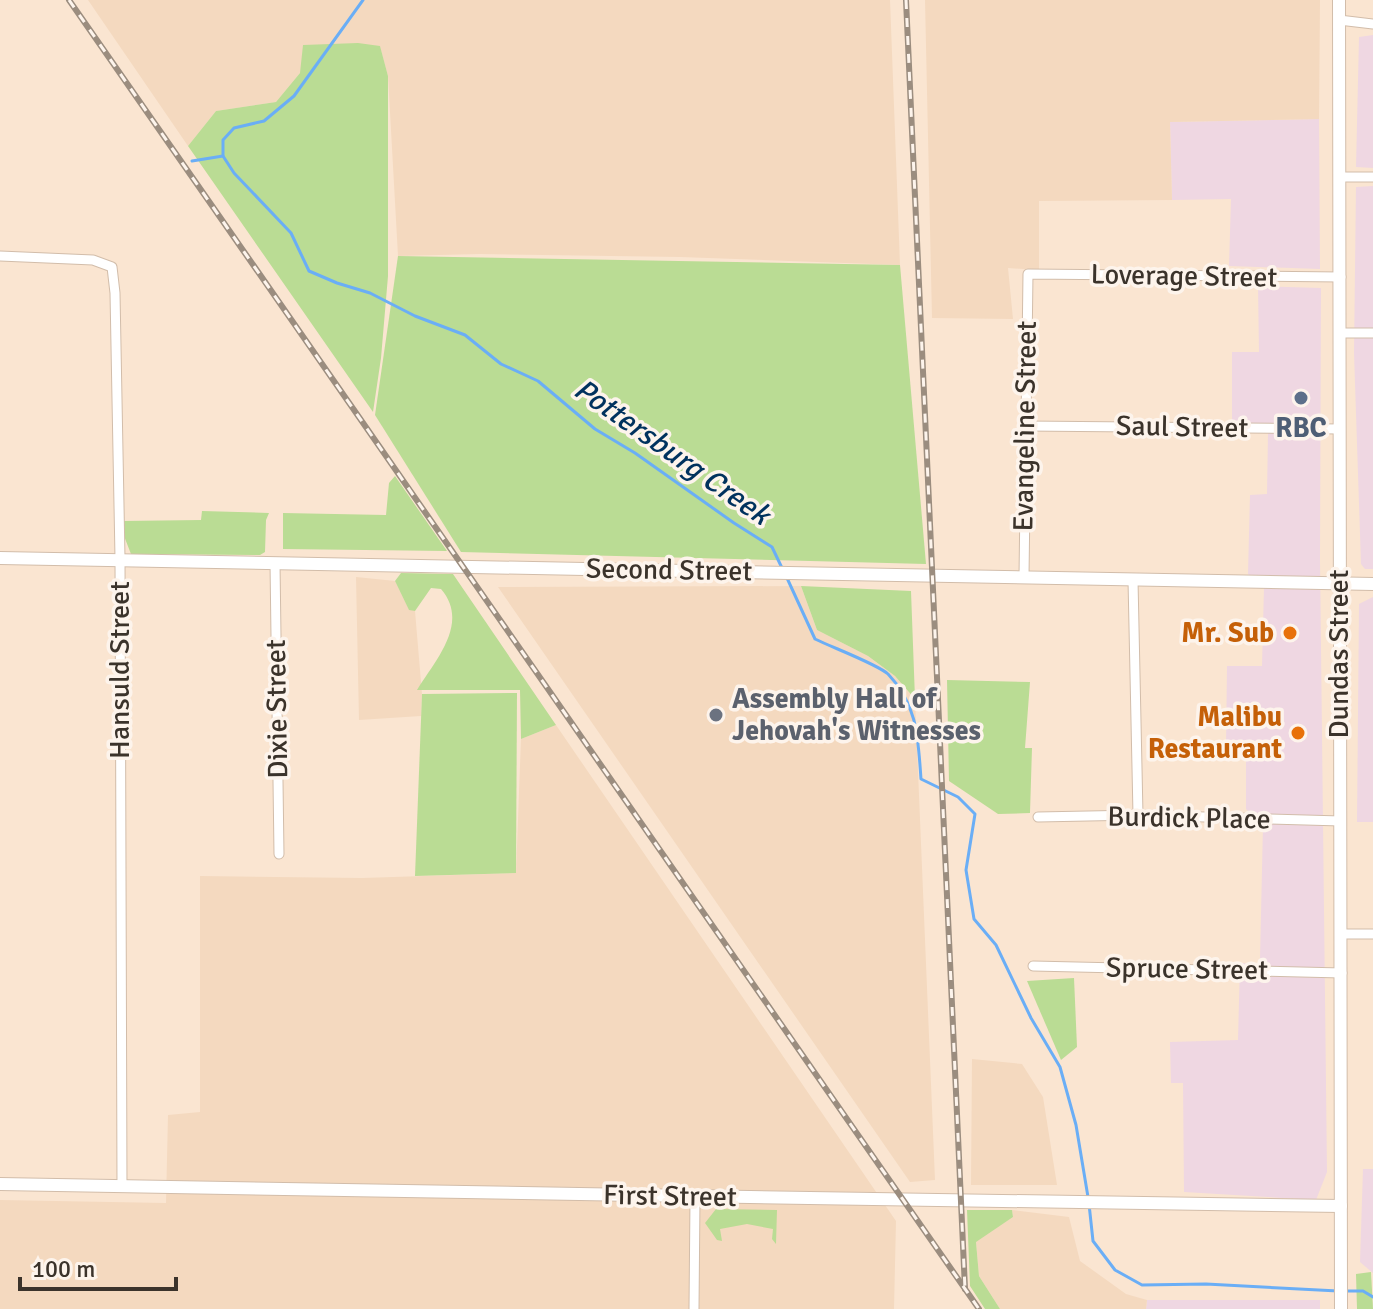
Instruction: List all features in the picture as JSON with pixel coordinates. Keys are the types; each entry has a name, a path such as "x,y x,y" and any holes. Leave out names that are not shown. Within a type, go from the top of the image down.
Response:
{"street":[{"name":"Dundas Street","path":"1339,0 1342,333 1338,583 1342,934 1341,1308"},
{"path":"1339,20 1373,24"},
{"path":"1340,177 1373,177"},
{"name":"Hansuld Street","path":"0,256 93,260 112,267 120,558 122,1187"},
{"name":"Loverage Street","path":"1028,274 1341,277"},
{"name":"Evangeline Street","path":"1024,577 1028,274"},
{"path":"1342,333 1373,333"},
{"name":"Saul Street","path":"1025,426 1340,429"},
{"name":"Second Street","path":"0,558 1373,584"},
{"name":"Dixie Street","path":"275,563 279,854"},
{"path":"1133,580 1138,815"},
{"name":"Burdick Place","path":"1038,817 1138,815 1341,821"},
{"path":"1342,934 1373,934"},
{"name":"Spruce Street","path":"1033,966 1342,973"},
{"name":"First Street","path":"0,1184 695,1198 926,1198 1341,1206"},
{"path":"694,1309 695,1198"}],"shaded area":[{"path":"88,0 890,0 900,265 680,257 398,256 388,76 380,47 301,72 276,102 216,111 188,146"},
{"path":"925,0 1320,0 1319,119 1170,122 1172,200 1039,201 1039,270 1008,268 1013,319 932,318"},
{"path":"1373,35 1373,168 1356,167 1359,37"},
{"path":"1319,119 1320,269 1229,266 1231,199 1172,200 1170,122"},
{"path":"1373,186 1373,569 1365,569 1361,564 1354,353 1356,187"},
{"path":"1258,286 1321,288 1320,560 1327,1172 1316,1200 1184,1192 1183,1083 1171,1083 1170,1042 1238,1040 1240,963 1258,964 1260,959 1263,825 1246,809 1246,747 1226,746 1227,666 1262,666 1264,587 1248,574 1250,495 1267,494 1268,433 1234,432 1232,421 1232,352 1259,352"},
{"path":"356,577 395,581 409,609 415,611 421,716 359,720"},
{"path":"801,586 817,630 868,656 895,676 915,699 935,1180 910,1182 498,587"},
{"path":"1373,597 1373,822 1357,822 1359,604"},
{"path":"556,725 896,1221 894,1309 0,1309 0,1200 166,1203 168,1115 200,1112 200,876 362,878 516,873 521,739"},
{"path":"972,1059 1022,1064 1043,1097 1057,1185 971,1185"},
{"path":"1363,1169 1373,1169 1373,1273 1360,1262"},
{"path":"1012,1210 1069,1217 1080,1261 1126,1294 1147,1300 1146,1309 1000,1309 979,1276 976,1241 1013,1217"},
{"path":"1147,1300 1320,1300 1320,1309 1146,1309"}],"green space":[{"path":"358,43 380,46 388,76 388,276 373,412 188,146 216,111 276,102 300,73 303,45"},
{"path":"398,256 900,265 926,564 461,552 375,415"},
{"path":"395,476 447,551 283,549 283,513 386,515 389,483"},
{"path":"202,511 269,513 265,552 260,555 131,554 124,536 123,521 201,520"},
{"path":"401,573 453,574 556,725 521,739 520,690 417,690 447,641 452,615 441,589 431,588 415,611 409,610 395,581"},
{"path":"801,586 911,591 915,699 895,676 868,656 817,630"},
{"path":"947,680 1030,682 1025,748 1032,748 1030,813 998,814 949,781"},
{"path":"517,693 516,873 415,876 422,694"},
{"path":"1074,978 1077,1047 1061,1060 1027,981"},
{"path":"716,1209 777,1210 776,1244 772,1239 773,1229 747,1224 720,1229 722,1241 717,1240 705,1223"},
{"path":"967,1210 1012,1210 1013,1217 976,1242 979,1276 1000,1309 985,1309 970,1286"},
{"path":"1371,1272 1373,1309 1357,1309 1356,1274"}],"waterway":[{"name":"Pottersburg Creek","path":"363,0 294,96 264,121 234,128 223,140 223,156 234,173 291,233 309,271 370,293 415,316 465,335 501,364 538,381 595,429 772,547 782,568"},
{"path":"192,161 223,156"},
{"name":"Pottersburg Creek","path":"787,578 815,639 882,670 898,686 915,723 921,779 958,797 975,814 966,870 974,919 996,945 1031,1018 1060,1067 1076,1125 1088,1197"},
{"name":"Pottersburg Creek","path":"1089,1204 1093,1241 1115,1270 1142,1285 1206,1284 1338,1291"},
{"name":"Pottersburg Creek","path":"1346,1291 1363,1291 1373,1297"}],"railway":[{"path":"69,0 979,1309"},
{"path":"906,0 965,1289"}],"place":[{"name":"RBC","path":"1301,398"},
{"name":"Mr. Sub","path":"1290,633"},
{"name":"Assembly Hall of Jehovah's Witnesses","path":"716,715"},
{"name":"Malibu Restaurant","path":"1298,733"}]}
